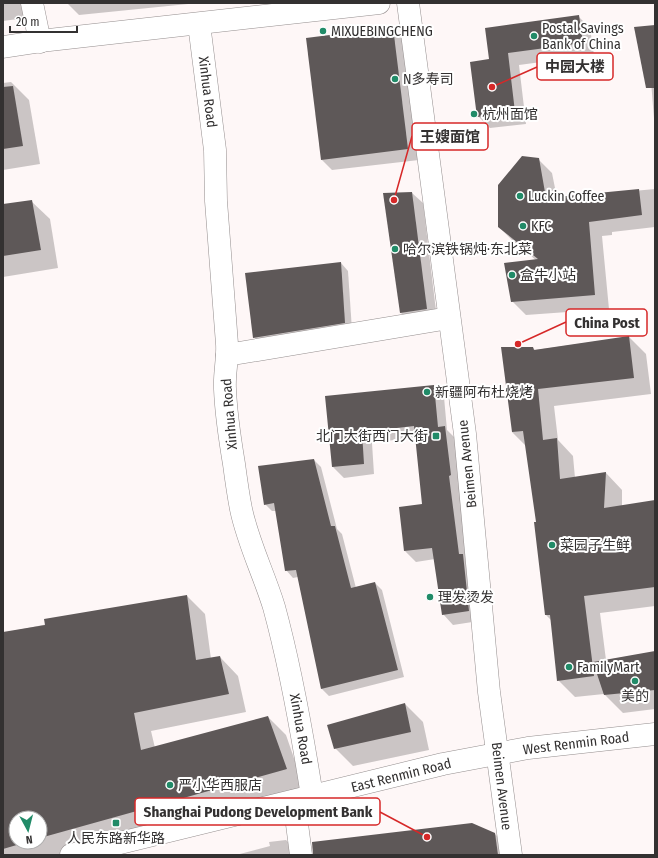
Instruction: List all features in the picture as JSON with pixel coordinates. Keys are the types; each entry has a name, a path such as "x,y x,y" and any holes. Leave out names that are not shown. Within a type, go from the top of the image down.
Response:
{"street":[{"path":"32,3 40,42"},
{"path":"3,47 379,3"},
{"name":"Beimen Avenue","path":"408,3 465,434 488,684 511,855"},
{"name":"Xinhua Road","path":"199,24 215,150 216,201 227,355 225,391 229,434 241,510 273,604 285,647 300,718 303,799 301,855"},
{"path":"227,355 449,318"},
{"name":"West Renmin Road","path":"497,753 561,744 655,734"},
{"name":"East Renmin Road","path":"71,855 443,764 497,753"}],"building":[{"path":"579,15 583,43 508,53 515,112 477,117 470,62 489,59 485,28"},
{"path":"655,25 655,88 646,88 634,27"},
{"path":"393,27 408,149 321,160 306,38"},
{"path":"13,86 23,146 3,149 3,87"},
{"path":"522,156 539,158 546,198 639,189 642,215 589,222 595,295 511,302 504,263 538,259 498,227 498,185"},
{"path":"412,192 427,309 400,313 383,193"},
{"path":"32,200 41,250 3,256 3,204"},
{"path":"341,262 345,323 253,338 245,273"},
{"path":"629,336 634,378 538,389 543,440 557,438 560,479 606,472 604,508 655,500 655,587 584,596 594,676 557,681 550,615 545,615 534,522 536,522 523,431 512,432 501,347 533,347 534,350"},
{"path":"434,385 438,427 445,426 451,475 449,476 459,554 463,554 469,611 442,615 432,548 404,551 399,507 422,504 414,426 362,432 364,464 332,467 325,396"},
{"path":"314,459 331,526 335,526 351,588 375,582 398,670 321,689 296,570 285,571 274,503 264,505 258,466"},
{"path":"187,595 196,660 220,656 229,694 134,713 141,750 268,716 287,769 48,836 48,810 8,810 8,848 3,849 3,632 45,625 44,619"},
{"path":"655,651 655,690 604,695 593,662"},
{"path":"405,703 411,732 334,749 327,725"},
{"path":"472,823 495,833 498,855 313,855 312,842"}],"place":[{"name":"MIXUEBINGCHENG","path":"323,31"},
{"name":"Postal Savings Bank of China","path":"534,36"},
{"name":"N多寿司","path":"395,79"},
{"name":"中园大楼","path":"492,87"},
{"name":"杭州面馆","path":"474,114"},
{"name":"Luckin Coffee","path":"520,196"},
{"name":"王嫂面馆","path":"394,200"},
{"name":"KFC","path":"523,226"},
{"name":"哈尔滨铁锅炖·东北菜","path":"395,249"},
{"name":"盒牛小站","path":"512,275"},
{"name":"China Post","path":"518,344"},
{"name":"新疆阿布杜烧烤","path":"427,392"},
{"name":"北门大街西门大街","path":"436,436"},
{"name":"菜园子生鲜","path":"552,545"},
{"name":"理发烫发","path":"430,597"},
{"name":"FamilyMart","path":"569,667"},
{"name":"美的","path":"635,681"},
{"name":"严小华西服店","path":"170,785"},
{"name":"人民东路新华路","path":"116,823"},
{"name":"Shanghai Pudong Development Bank","path":"427,837"}]}
